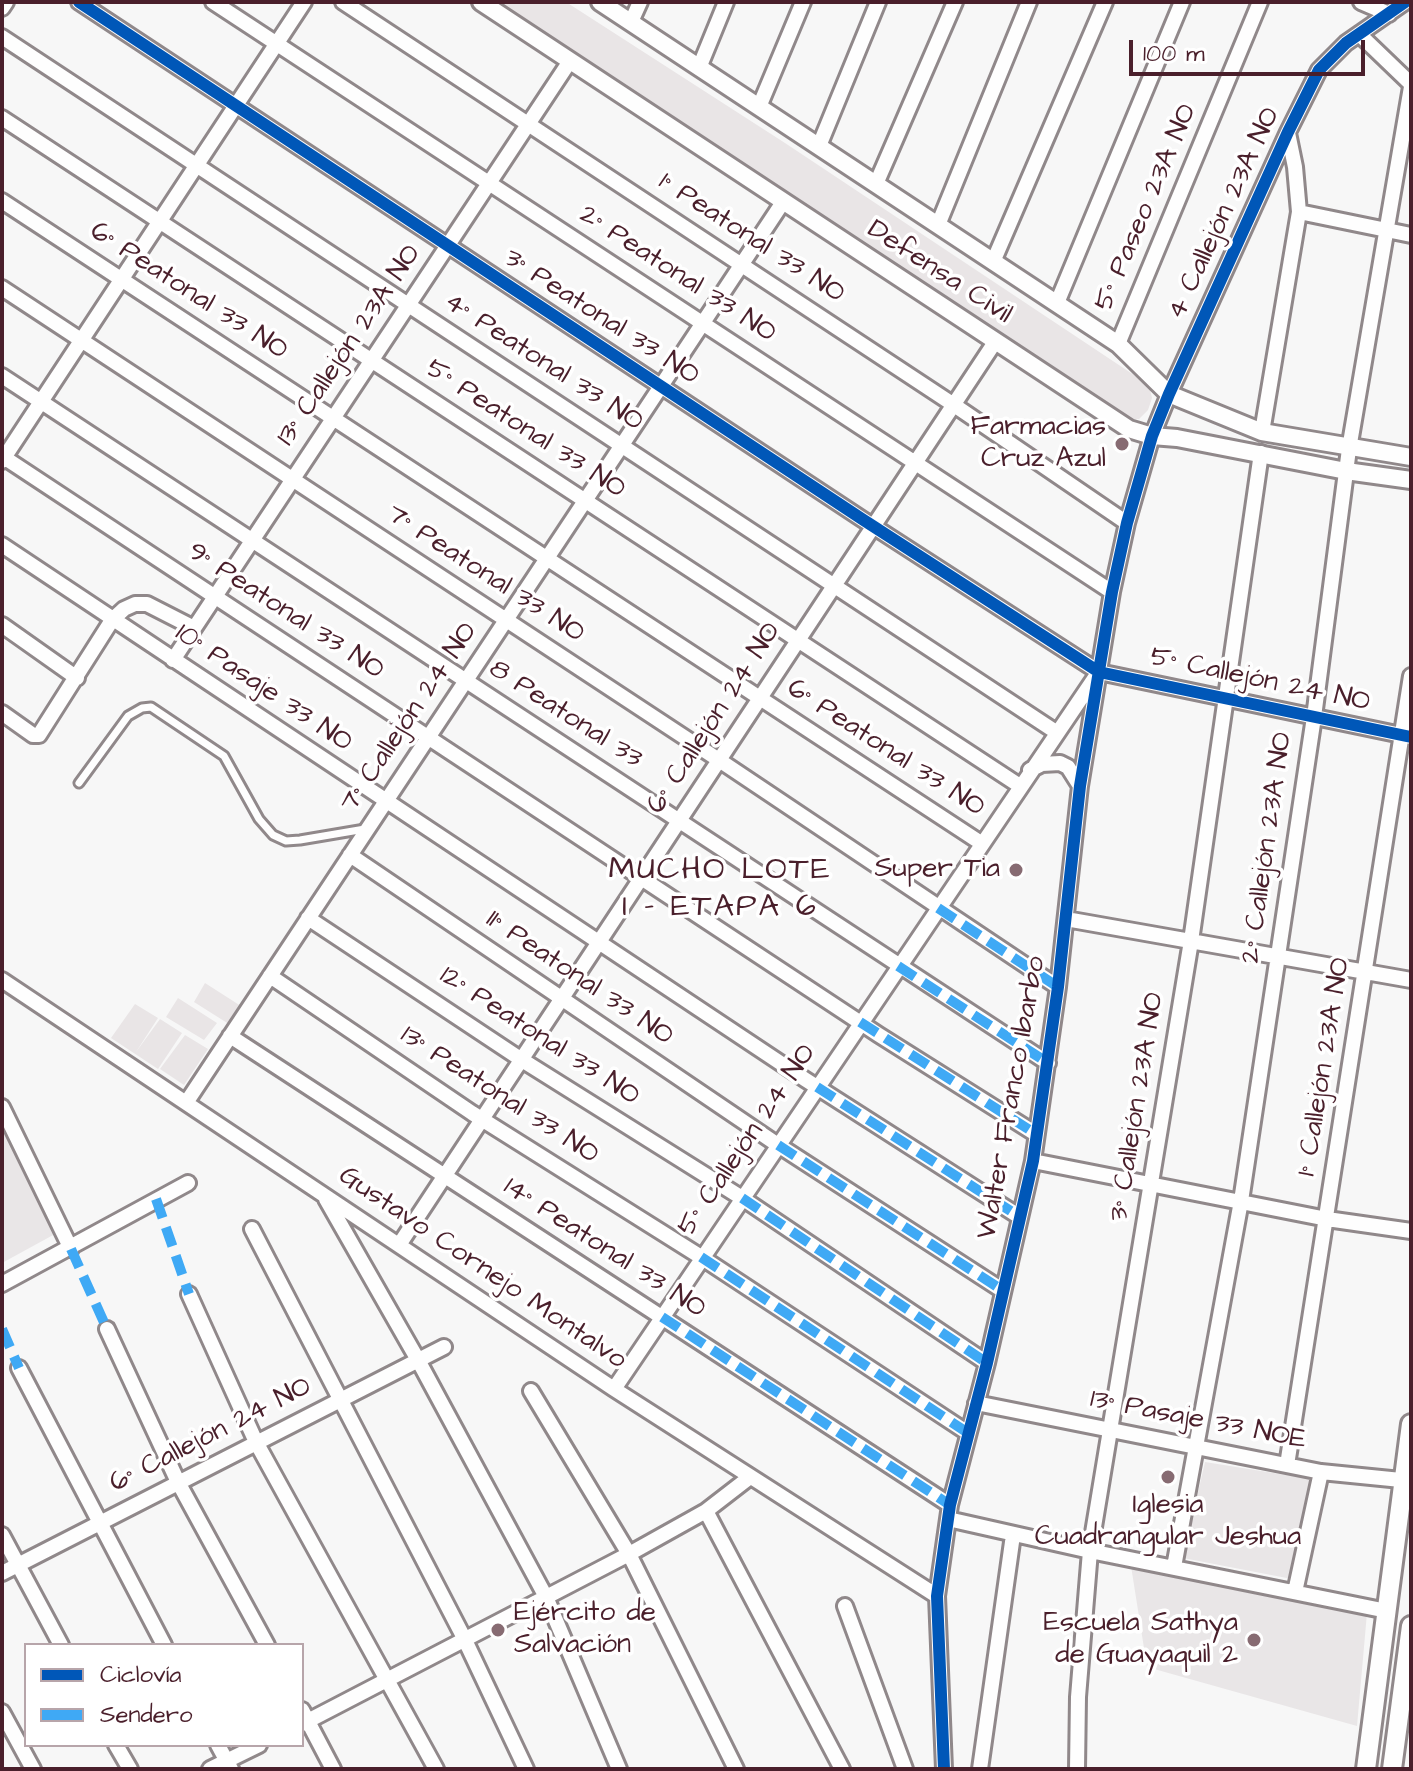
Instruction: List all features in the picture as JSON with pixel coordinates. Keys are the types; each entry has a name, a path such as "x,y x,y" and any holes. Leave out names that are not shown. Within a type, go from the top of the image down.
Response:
{"main road":[{"path":"1366,1769 1407,1480 1411,1424"},
{"path":"1392,1769 1411,1626"}],"street":[{"path":"2,8 6,2"},
{"name":"3° Peatonal 33 NO","path":"79,2 1099,672"},
{"name":"2° Peatonal 33 NO","path":"213,2 1112,592"},
{"path":"3,458 304,2"},
{"name":"1° Peatonal 33 NO","path":"343,2 954,405 1127,523"},
{"name":"Defensa Civil","path":"481,2 1129,429 1152,436 1411,480"},
{"name":"Defensa Civil","path":"600,2 1118,344 1169,394 1262,432 1411,457"},
{"path":"631,22 640,2"},
{"path":"699,68 726,2"},
{"path":"759,107 803,2"},
{"path":"819,146 878,2"},
{"path":"876,184 955,2"},
{"path":"938,225 1029,2"},
{"path":"993,262 1105,2"},
{"path":"1057,303 1182,2"},
{"name":"5° Paseo 23A NO","path":"1118,344 1260,2"},
{"path":"1361,2 1389,14"},
{"name":"4 Callejón 23A NO","path":"1152,436 1288,132 1319,70 1346,43 1405,2"},
{"path":"1359,34 1411,85"},
{"name":"4° Peatonal 33 NO","path":"2,37 1056,732"},
{"name":"13° Callejón 23A NO","path":"173,660 570,61"},
{"name":"2° Callejón 23A NO","path":"1174,1567 1241,1201 1314,717 1349,449 1411,85"},
{"name":"5° Peatonal 33 NO","path":"2,118 1020,786"},
{"path":"1262,432 1299,212 1288,132"},
{"name":"6° Peatonal 33 NO","path":"2,201 981,843"},
{"name":"7° Callejón 24 NO","path":"186,1103 783,202"},
{"path":"1299,212 1411,235"},
{"name":"7° Peatonal 33 NO","path":"2,288 1058,987"},
{"name":"6° Callejón 24 NO","path":"399,1245 995,342"},
{"name":"8 Peatonal 33","path":"2,376 1048,1063"},
{"name":"Walter Franco Ibarbo","path":"944,1769 937,1596 949,1512 1033,1161 1058,987 1080,786 1112,592 1127,523 1152,436"},
{"name":"3° Callejón 23A NO","path":"1077,1769 1078,1697 1090,1551 1191,941 1261,453"},
{"name":"9° Peatonal 33 NO","path":"3,458 860,1022 1036,1134"},
{"name":"10° Pasaje 33 NO","path":"2,545 817,1087 1020,1217"},
{"path":"2,713 33,735 39,735 112,620 135,604 147,604 194,628"},
{"path":"2,625 77,678"},
{"name":"5° Callejón 24 NO","path":"614,1389 1099,672 1407,736"},
{"name":"1° Callejón 23A NO","path":"1287,1465 1407,736 1411,676"},
{"path":"1030,770 1042,764 1060,763 1068,767 1080,786"},
{"name":"11° Peatonal 33 NO","path":"350,855 778,1145 1002,1290"},
{"name":"12° Peatonal 33 NO","path":"308,918 522,1060 742,1198 987,1363"},
{"path":"1066,919 1411,980"},
{"name":"13° Peatonal 33 NO","path":"270,976 482,1119 701,1257 968,1433"},
{"name":"Gustavo Cornejo Montalvo","path":"2,980 614,1389 937,1596"},
{"name":"14° Peatonal 33 NO","path":"230,1036 662,1317 949,1512 1013,1535 1387,1611"},
{"path":"2,1107 71,1249"},
{"path":"1033,1161 1327,1219 1411,1231"},
{"path":"2,1284 188,1183"},
{"path":"324,1195 418,1360 546,1597 619,1769"},
{"path":"252,1229 464,1638 526,1769"},
{"path":"189,1294 256,1442 436,1769"},
{"path":"107,1329 178,1482 266,1643"},
{"name":"6° Callejón 24 NO","path":"2,1573 444,1347"},
{"path":"19,1368 163,1643"},
{"path":"531,1391 629,1554 736,1769"},
{"name":"13° Pasaje 33 NOE","path":"976,1403 1321,1472 1407,1480"},
{"path":"1295,1592 1321,1472"},
{"path":"333,1769 304,1718 629,1554 706,1511 750,1477"},
{"path":"706,1511 839,1768"},
{"path":"2,1535 60,1643"},
{"path":"980,1769 1013,1535"},
{"path":"845,1606 905,1769"},
{"path":"2,1712 33,1769"},
{"path":"117,1747 130,1769"},
{"path":"219,1747 228,1765"},
{"path":"210,1769 228,1765 256,1747"}],"lane":[{"path":"79,783 128,716 151,707 224,756 259,819 273,835 286,841 368,829"}],"shaded area":[{"path":"491,2 566,2 1149,385 1152,398 1148,410 1139,419 1125,419"},
{"path":"205,983 244,1008 232,1026 194,1002"},
{"path":"178,998 217,1023 204,1040 166,1017"},
{"path":"135,1004 158,1018 136,1052 160,1019 182,1033 158,1069 111,1038"},
{"path":"185,1035 208,1049 184,1085 160,1069"},
{"path":"9,1133 55,1234 2,1263 2,1135"},
{"path":"1205,1462 1311,1479 1292,1579 1183,1558"},
{"name":"Escuela Sathya de Guayaquil 2","path":"1131,1566 1367,1613 1357,1726 1147,1667"}],"marked path":[{"path":"938,908 1058,987"},
{"path":"898,966 1048,1063"},
{"path":"860,1022 1036,1134"},
{"path":"817,1087 1020,1217"},
{"path":"778,1145 1002,1290"},
{"path":"742,1198 987,1363"},
{"path":"156,1199 189,1294"},
{"path":"71,1249 107,1329"},
{"path":"701,1257 968,1433"},
{"path":"662,1317 950,1505"},
{"path":"2,1329 19,1368"}],"cycle path":[{"path":"79,2 1099,672 1411,737"},
{"path":"944,1769 937,1596 950,1505 987,1363 1033,1161 1058,987 1080,786 1112,592 1127,523 1152,436 1169,394 1319,70 1346,43 1405,2"}],"place":[{"name":"Farmacias Cruz Azul","path":"1122,444"},
{"name":"Super Tia","path":"1016,870"},
{"name":"Iglesia Cuadrangular Jeshua","path":"1168,1477"},
{"name":"Ejército de Salvación","path":"498,1630"},
{"name":"Escuela Sathya de Guayaquil 2","path":"1254,1640"}],"district":[{"name":"MUCHO LOTE I - ETAPA 6","path":"720,890"}]}
